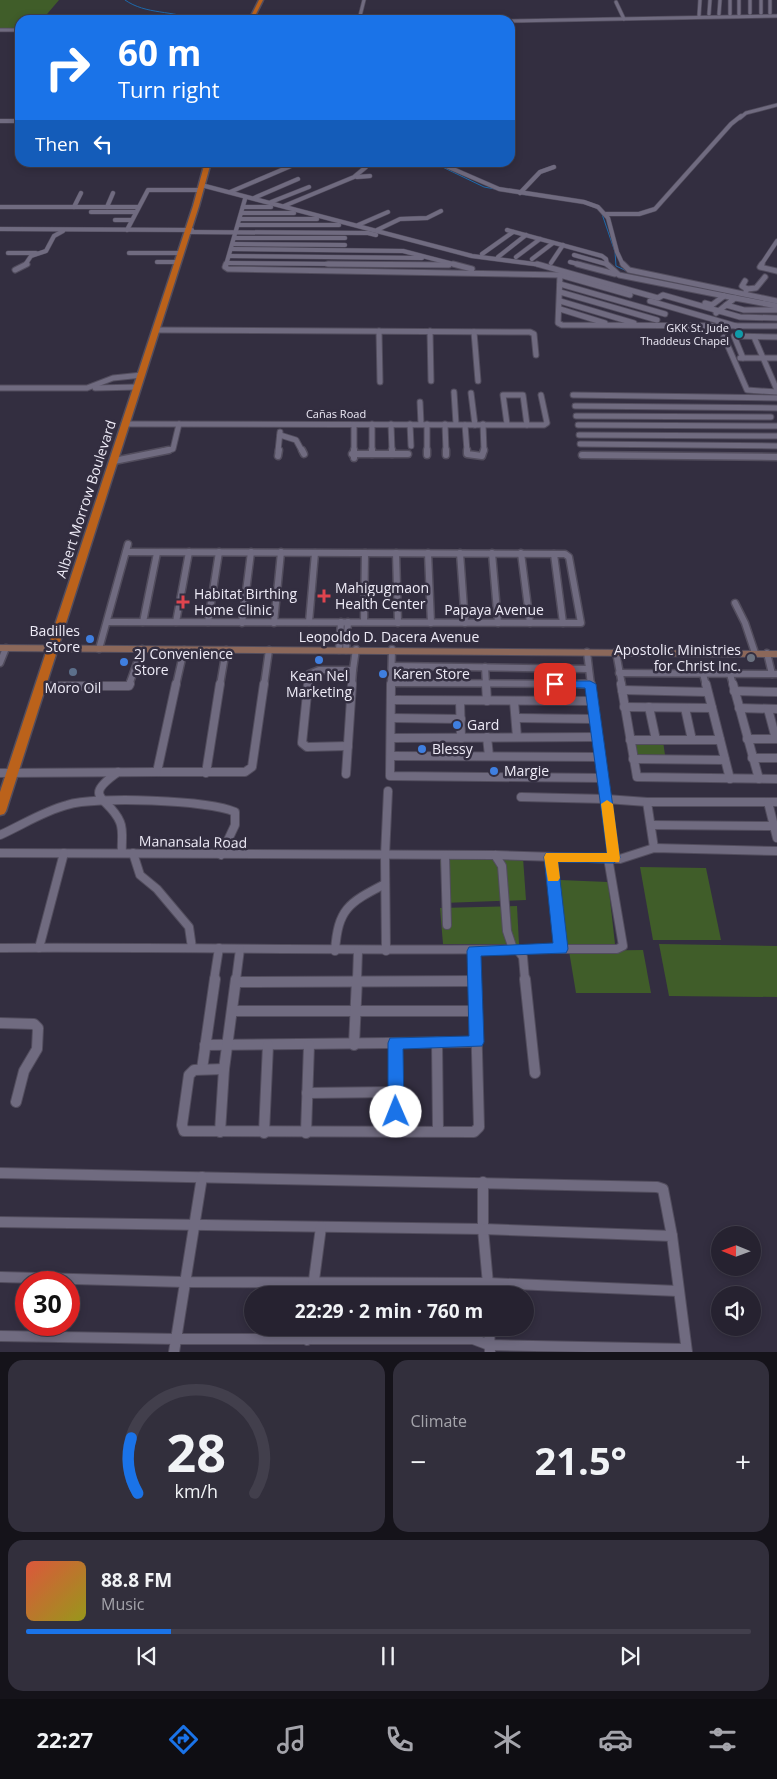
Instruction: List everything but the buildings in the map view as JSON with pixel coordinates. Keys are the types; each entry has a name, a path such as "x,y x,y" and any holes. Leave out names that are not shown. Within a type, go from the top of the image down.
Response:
{"highway":[{"path":"253,15 261,0"},
{"name":"Albert Morrow Boulevard","path":"0,810 208,167"}],"main road":[{"name":"Leopoldo D. Dacera Avenue","path":"3,648 184,650 392,649 772,654"}],"street":[{"path":"361,15 364,0"},
{"path":"700,0 699,15 777,14"},
{"path":"709,14 710,0"},
{"path":"719,14 720,0"},
{"path":"730,0 730,14"},
{"path":"739,0 739,14"},
{"path":"750,0 750,13"},
{"path":"760,0 761,13"},
{"path":"770,0 770,13"},
{"path":"616,2 624,18"},
{"path":"515,21 777,14"},
{"path":"0,30 15,30"},
{"path":"606,214 639,214 655,209 731,124 746,113 777,105"},
{"path":"0,121 15,121"},
{"path":"230,192 289,167"},
{"path":"281,210 354,177 366,167"},
{"path":"448,167 490,187 584,202 599,207 606,214 623,266 634,272 675,286 777,306"},
{"path":"520,193 540,172 554,167"},
{"path":"354,177 370,176"},
{"path":"254,198 298,179"},
{"path":"243,207 271,205 309,187"},
{"path":"127,230 136,210 143,203 146,192 150,190 215,189 254,198 281,210 317,219 325,223"},
{"path":"74,207 81,193"},
{"path":"107,207 113,193"},
{"path":"271,205 245,200 226,268 558,275"},
{"path":"0,207 107,207 136,210"},
{"path":"91,212 136,210"},
{"path":"242,213 281,210 358,225 486,259 534,263 658,298 663,295 716,307 726,305 735,298"},
{"path":"377,230 400,219 423,219 441,211"},
{"path":"358,225 388,212"},
{"path":"240,218 317,219"},
{"path":"114,220 131,220"},
{"path":"152,230 155,223"},
{"path":"238,225 325,223 339,225 348,231"},
{"path":"0,230 152,230 345,238"},
{"path":"14,270 26,266 31,256 47,250 56,234 68,230"},
{"path":"236,233 348,231 368,233 469,260 526,266 736,326"},
{"path":"341,270 345,238 348,231"},
{"path":"482,254 510,231 604,258 608,270"},
{"path":"498,257 526,235"},
{"path":"516,258 540,239"},
{"path":"777,240 760,267 777,271"},
{"path":"403,251 404,242"},
{"path":"532,259 553,243"},
{"path":"234,244 345,245"},
{"path":"551,264 563,245"},
{"path":"565,268 578,249"},
{"path":"232,250 403,251 482,272"},
{"path":"8,253 42,253"},
{"path":"129,253 181,253"},
{"path":"476,253 498,257 532,259 653,293 668,292 742,317 777,318"},
{"path":"574,255 606,264"},
{"path":"230,256 434,258"},
{"path":"157,262 178,262"},
{"path":"570,262 608,270 619,275 746,291 777,301"},
{"path":"227,263 459,265"},
{"path":"558,275 560,284 558,323 562,325 777,326"},
{"path":"642,289 653,278"},
{"path":"746,291 756,288 765,278"},
{"path":"745,281 742,286 746,291"},
{"path":"560,284 666,314"},
{"path":"668,292 675,286"},
{"path":"682,296 692,289"},
{"path":"560,292 657,320"},
{"path":"703,296 708,292"},
{"path":"709,317 724,296"},
{"path":"560,301 641,325"},
{"path":"726,305 744,310 777,310"},
{"path":"650,325 674,308"},
{"path":"560,309 611,325"},
{"path":"156,330 532,333 536,355"},
{"path":"379,331 380,382"},
{"path":"430,331 430,381"},
{"path":"474,332 478,381"},
{"path":"743,358 734,336 775,337 777,344"},
{"path":"724,337 747,390 777,391 754,337"},
{"path":"734,358 777,358"},
{"path":"87,388 113,378 142,375"},
{"path":"0,388 138,387"},
{"path":"454,392 456,424"},
{"path":"472,393 475,425"},
{"path":"507,424 503,395 520,394 523,395 527,425"},
{"path":"777,398 573,394 582,456 777,457"},
{"name":"Cañas Road","path":"126,424 546,424 541,395"},
{"path":"688,397 707,456"},
{"path":"420,402 427,455"},
{"path":"575,406 777,408"},
{"path":"578,425 776,428 768,408"},
{"path":"576,416 771,417"},
{"path":"114,460 173,448 179,424"},
{"path":"278,456 280,424"},
{"path":"354,424 353,456 408,454"},
{"path":"372,424 372,454"},
{"path":"391,424 392,454"},
{"path":"410,424 411,446"},
{"path":"445,424 446,455"},
{"path":"465,424 467,454 482,456 484,455 483,424"},
{"path":"280,435 296,440 304,454"},
{"path":"579,435 777,436"},
{"path":"580,444 777,446"},
{"path":"99,649 128,544"},
{"path":"126,552 492,552 554,554 563,623"},
{"path":"176,622 189,552"},
{"path":"208,622 220,552"},
{"path":"242,622 251,552"},
{"path":"274,623 281,552"},
{"path":"492,552 498,623"},
{"path":"143,622 157,553"},
{"path":"309,622 315,553"},
{"path":"364,622 365,553"},
{"path":"396,553 398,623"},
{"path":"428,553 431,623"},
{"path":"460,553 465,623"},
{"path":"522,553 530,622"},
{"name":"Papaya Avenue","path":"107,622 581,623 569,556 554,554"},
{"path":"735,603 746,622 755,653"},
{"path":"344,622 347,650 353,670 346,774"},
{"path":"0,663 3,648"},
{"path":"41,686 128,686 142,649"},
{"path":"386,951 385,856 394,683 392,649"},
{"path":"157,772 184,650"},
{"path":"206,773 226,650"},
{"path":"0,772 245,772 252,767 269,650"},
{"path":"0,948 219,948 335,951 617,950 622,946 587,652"},
{"path":"616,652 636,776 641,778 777,779"},
{"path":"619,673 775,674 772,654"},
{"path":"393,666 588,669"},
{"path":"485,668 488,701"},
{"path":"348,746 307,747 302,742 309,674 319,670 353,670"},
{"path":"703,674 730,779"},
{"path":"730,674 759,779"},
{"path":"394,683 590,684"},
{"path":"622,690 707,692"},
{"path":"734,691 777,692"},
{"path":"393,700 592,701"},
{"path":"460,701 461,738"},
{"path":"514,701 516,737"},
{"path":"624,707 712,708"},
{"path":"649,707 656,740"},
{"path":"685,708 692,740"},
{"path":"739,708 777,709"},
{"path":"747,740 777,739 768,709"},
{"path":"392,718 461,719"},
{"path":"516,718 594,719"},
{"path":"487,737 489,756"},
{"path":"391,738 598,737"},
{"path":"630,740 720,740"},
{"path":"391,756 600,757"},
{"path":"752,758 777,758"},
{"path":"633,759 725,760"},
{"path":"119,772 101,784 99,792 101,799 119,820 122,853"},
{"path":"390,776 603,778"},
{"path":"522,797 647,802 777,802"},
{"path":"0,835 65,805 101,799 137,803 181,803 231,810 236,815 235,825 221,855"},
{"path":"647,802 654,848 777,851"},
{"path":"768,802 777,838"},
{"path":"651,825 774,826"},
{"name":"Manansala Road","path":"0,853 496,855 624,859 654,848"},
{"path":"133,853 140,875 156,889 189,927 192,948"},
{"path":"39,948 64,854"},
{"path":"496,855 502,866 507,931 515,949 523,957 535,1073"},
{"path":"445,856 447,925"},
{"path":"550,857 561,949"},
{"path":"335,951 338,924 341,917 352,904 385,884"},
{"path":"202,1070 219,948"},
{"path":"220,1132 224,1069 240,949"},
{"path":"354,1045 358,951"},
{"path":"224,1069 202,1070 189,1075 182,1129 186,1132 474,1132 479,1127 474,951"},
{"path":"236,982 475,981"},
{"path":"232,1011 476,1011"},
{"path":"0,1023 34,1024 38,1032 37,1049 24,1071 16,1102"},
{"path":"437,1042 438,1131"},
{"path":"205,1045 354,1045 477,1042"},
{"path":"396,1043 396,1132"},
{"path":"264,1133 268,1045"},
{"path":"306,1133 309,1045"},
{"path":"307,1093 395,1092"},
{"path":"0,1173 660,1187 664,1193 672,1236 687,1350 490,1348 473,1339 308,1340 0,1336"},
{"path":"174,1352 202,1177"},
{"path":"483,1182 488,1286"},
{"path":"0,1222 484,1229 672,1236"},
{"path":"313,1286 321,1227"},
{"path":"0,1277 184,1282 488,1283 678,1291"},
{"path":"308,1336 308,1340"}],"green space":[{"path":"0,0 59,0 46,15 15,15 15,30 0,30"},
{"path":"633,741 663,741 665,755 635,755"},
{"path":"440,858 523,858 526,900 443,903"},
{"path":"640,867 706,868 721,940 653,940"},
{"path":"560,880 608,882 615,944 565,946"},
{"path":"517,906 519,944 443,944 440,908"},
{"path":"659,944 777,946 777,997 669,996"},
{"path":"643,950 651,993 576,993 569,951"}],"waterway":[{"path":"125,0 142,8 178,15"},
{"path":"442,167 484,187 527,195"},
{"path":"602,214 615,252 616,266 629,272 652,277"}],"slow traffic":[{"path":"553,878 550,857 614,858 607,804"}],"place":[{"name":"GKK St. Jude Thaddeus Chapel","path":"739,334"},
{"name":"Mahigugmaon Health Center","path":"324,596"},
{"name":"Habitat Birthing Home Clinic","path":"183,602"},
{"name":"Badilles Store","path":"90,639"},
{"name":"Apostolic Ministries for Christ Inc.","path":"751,658"},
{"name":"Kean Nel Marketing","path":"319,660"},
{"name":"2J Convenience Store","path":"124,662"},
{"name":"Moro Oil","path":"73,672"},
{"name":"Karen Store","path":"383,674"},
{"name":"Gard","path":"457,725"},
{"name":"Blessy","path":"422,749"},
{"name":"Margie","path":"494,771"}],"route":[{"path":"396,1112 396,1043 477,1042 474,951 561,949 550,857 614,858 590,684 555,684"}]}
